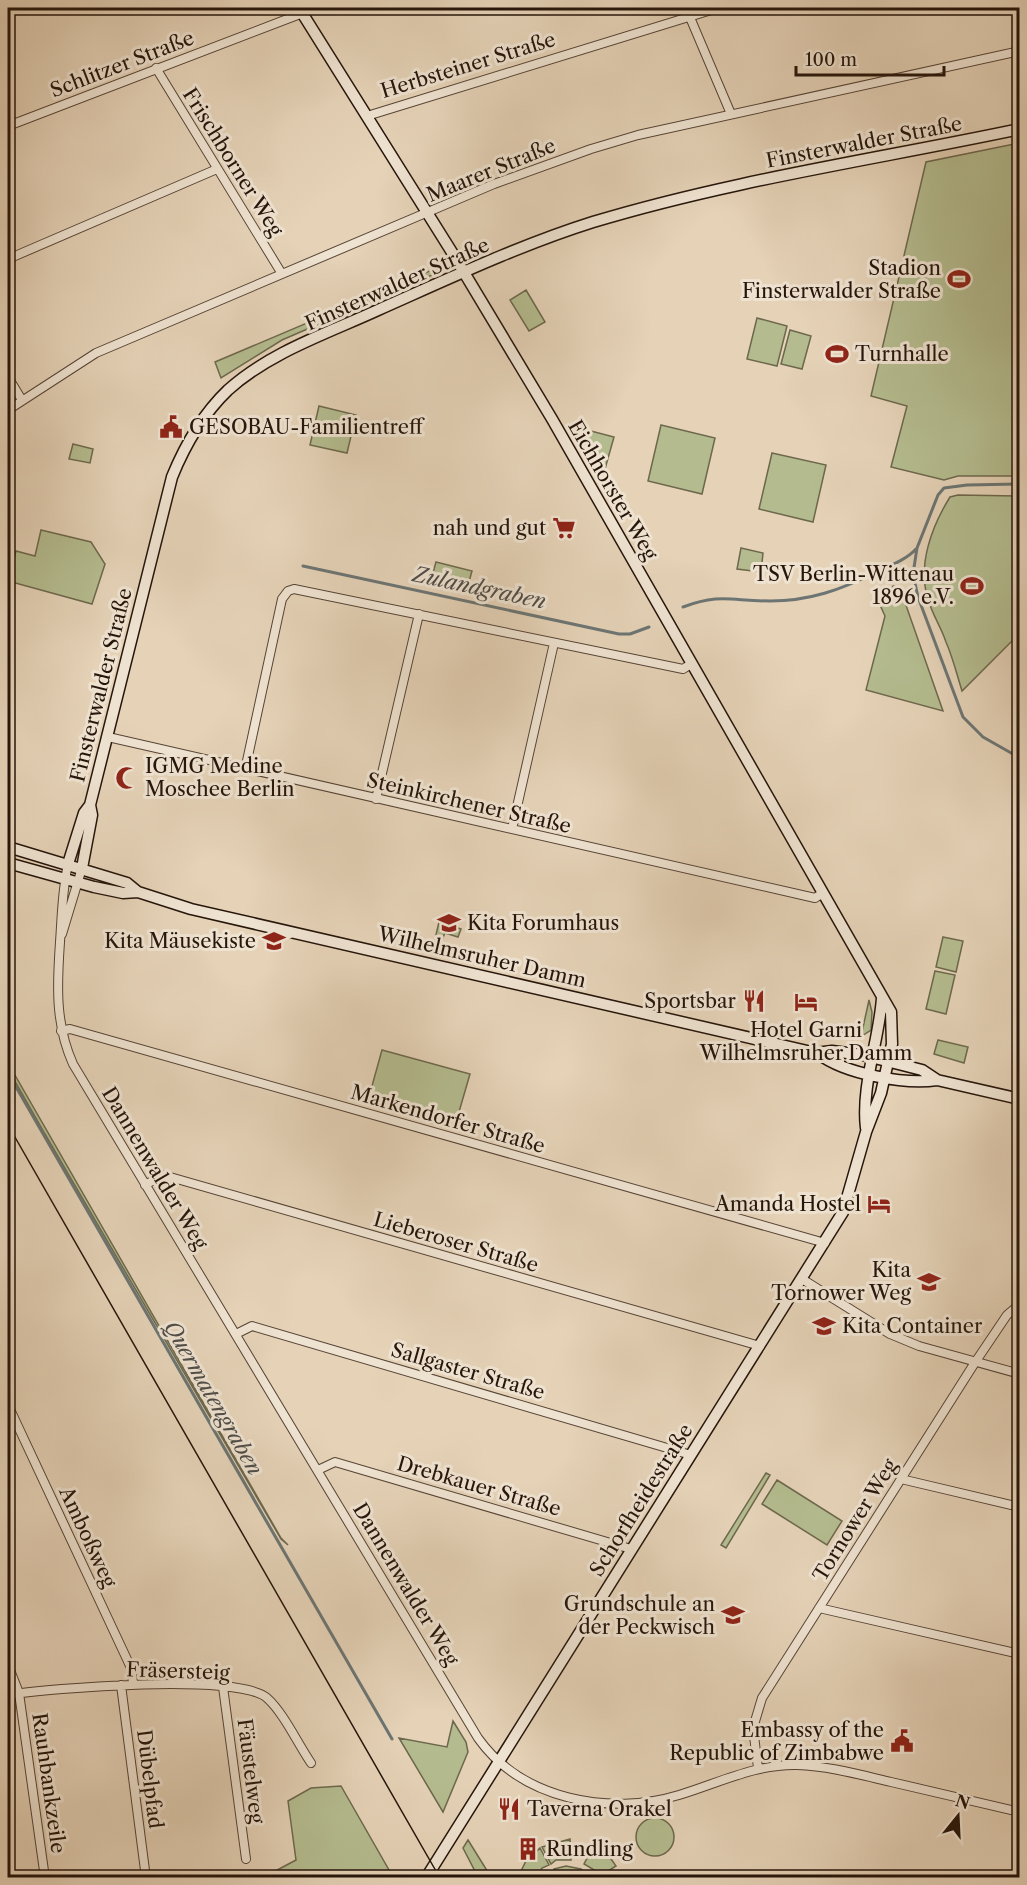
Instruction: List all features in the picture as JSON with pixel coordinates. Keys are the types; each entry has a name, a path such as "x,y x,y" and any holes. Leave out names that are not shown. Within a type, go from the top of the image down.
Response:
{"main road":[{"name":"Eichhorster Weg","path":"300,10 428,213 552,419 891,1012 894,1026 885,1076"},
{"name":"Finsterwalder Straße","path":"68,864 84,813 90,805 172,477 191,438 208,413 227,391 249,374 282,354 568,231 662,203 1020,129"},
{"name":"Finsterwalder Straße","path":"82,868 92,815 90,805"},
{"name":"Wilhelmsruher Damm","path":"8,847 127,883 138,892 190,909 819,1054 832,1051 888,1061 922,1070 938,1080 1020,1099"},
{"name":"Wilhelmsruher Damm","path":"8,863 123,893 138,892"},
{"path":"874,1058 882,998"},
{"name":"Wilhelmsruher Damm","path":"819,1054 831,1064 871,1074 919,1083 938,1080"},
{"name":"Schorfheidestraße","path":"866,1132 865,1105 874,1058"},
{"name":"Schorfheidestraße","path":"426,1878 843,1212 885,1076"}],"street":[{"name":"Schlitzer Straße","path":"8,126 300,10 316,8"},
{"name":"Herbsteiner Straße","path":"367,116 687,11 718,8"},
{"path":"687,11 731,114"},
{"name":"Maarer Straße","path":"8,410 96,353 494,184 591,149 731,114 1020,51"},
{"name":"Frischborner Weg","path":"156,68 282,274"},
{"path":"8,259 217,169"},
{"path":"8,378 22,400"},
{"path":"245,770 282,599 294,589 683,669 692,664"},
{"path":"376,799 419,615"},
{"path":"512,829 554,643"},
{"name":"Steinkirchener Straße","path":"108,737 815,898 823,893"},
{"name":"Dannenwalder Weg","path":"68,864 60,897 60,942 57,970 61,1031 73,1064 478,1738 498,1760 515,1774 550,1791 583,1801 613,1805 650,1803 758,1768 798,1765 836,1770 1020,1812"},
{"name":"Dannenwalder Weg","path":"60,942 82,868"},
{"name":"Markendorfer Straße","path":"61,1031 70,1029 81,1032 825,1243"},
{"name":"Lieberoser Straße","path":"145,1185 164,1175 760,1346"},
{"path":"802,1279 890,1334 974,1364 1020,1374"},
{"name":"Tornower Weg","path":"758,1768 753,1741 756,1713 771,1684 974,1364 1007,1315 1020,1304"},
{"name":"Sallgaster Straße","path":"236,1335 252,1326 691,1455"},
{"name":"Amboßweg","path":"8,1405 132,1670 133,1685"},
{"name":"Drebkauer Straße","path":"318,1470 335,1462 631,1549"},
{"path":"901,1479 1020,1507"},
{"path":"819,1608 1020,1654"},
{"name":"Rauhbankzeile","path":"8,1665 19,1693 45,1878"},
{"name":"Dübelpfad","path":"121,1685 146,1878"},
{"name":"Fräsersteig","path":"8,1695 133,1685 223,1687 266,1696 311,1763"},
{"name":"Fäustelweg","path":"223,1687 246,1859"}],"green space":[{"name":"Stadion Finsterwalder Straße","path":"1019,143 1019,476 958,476 944,480 891,467 907,406 871,396 926,162"},
{"path":"446,264 444,270 282,340 221,378 215,362"},
{"path":"526,290 545,322 529,331 510,300"},
{"path":"757,318 787,326 777,366 747,359"},
{"path":"790,330 811,336 802,369 781,364"},
{"path":"319,406 356,415 347,453 310,445"},
{"path":"568,425 614,437 601,483"},
{"path":"661,425 715,438 702,494 648,481"},
{"path":"73,444 93,449 90,463 69,459"},
{"path":"772,453 826,465 813,522 759,509"},
{"name":"TSV Berlin-Wittenau 1896 e.V.","path":"958,495 1020,496 1019,634 962,691 948,648 930,605 924,573 928,546 937,520 950,497"},
{"path":"41,530 91,542 105,564 92,604 8,581 16,551 35,556"},
{"path":"741,548 763,553 761,572 737,569"},
{"path":"436,562 472,571 467,589 431,580"},
{"path":"893,586 900,588 943,711 866,690 885,616 880,605"},
{"path":"439,922 461,929 458,937 445,933 442,940 435,939"},
{"path":"943,937 963,941 956,972 936,967"},
{"path":"935,971 955,975 946,1014 926,1009"},
{"path":"869,1000 872,1012 871,1030 862,1036 841,1032 842,1028 862,1032"},
{"path":"938,1040 968,1047 964,1063 934,1054"},
{"path":"382,1050 470,1074 454,1129 367,1104"},
{"path":"8,1063 281,1538 288,1545 281,1539 42,1129 8,1069"},
{"path":"766,1473 770,1475 726,1548 721,1545"},
{"path":"777,1480 842,1521 827,1545 762,1504"},
{"path":"453,1721 466,1742 468,1752 443,1812 399,1738 447,1747"},
{"path":"341,1786 393,1877 264,1877 296,1860 288,1801 311,1788"},
{"path":"655,1818 669,1823 674,1837 669,1851 655,1856 641,1851 636,1837 641,1823"},
{"path":"570,1839 571,1860 556,1860 551,1864 542,1847"},
{"path":"468,1840 491,1877 478,1877 463,1848"},
{"path":"594,1845 609,1856 616,1866 599,1877 596,1871 584,1864"},
{"path":"540,1848 549,1865 542,1868 536,1877 518,1877 526,1861"},
{"path":"566,1866 581,1869 591,1877 559,1877 554,1869"}],"waterway":[{"path":"1020,484 944,488 938,495 917,548 913,574 918,597 963,717 983,737 1020,758"},
{"name":"Zulandgraben","path":"683,607 717,599 770,601 811,597 863,578 902,560 916,549"},
{"name":"Zulandgraben","path":"303,566 619,634 630,634 649,627"},
{"name":"Quermatengraben","path":"8,1073 392,1739"}],"tram line":[{"path":"8,1125 440,1878"}],"place":[{"name":"Stadion Finsterwalder Straße","path":"959,279"},
{"name":"Turnhalle","path":"837,354"},
{"name":"GESOBAU-Familientreff","path":"171,427"},
{"name":"nah und gut","path":"564,528"},
{"name":"TSV Berlin-Wittenau 1896 e.V.","path":"972,586"},
{"name":"IGMG Medine Moschee Berlin","path":"127,778"},
{"name":"Kita Forumhaus","path":"449,923"},
{"name":"Kita Mäusekiste","path":"274,941"},
{"name":"Sportsbar","path":"754,1001"},
{"name":"Hotel Garni Wilhelmsruher Damm","path":"806,1002"},
{"name":"Amanda Hostel","path":"879,1204"},
{"name":"Kita Tornower Weg","path":"929,1282"},
{"name":"Kita Container","path":"824,1326"},
{"name":"Grundschule an der Peckwisch","path":"733,1615"},
{"name":"Embassy of the Republic of Zimbabwe","path":"902,1741"},
{"name":"Taverna Orakel","path":"509,1809"},
{"name":"Rundling","path":"528,1849"}]}
